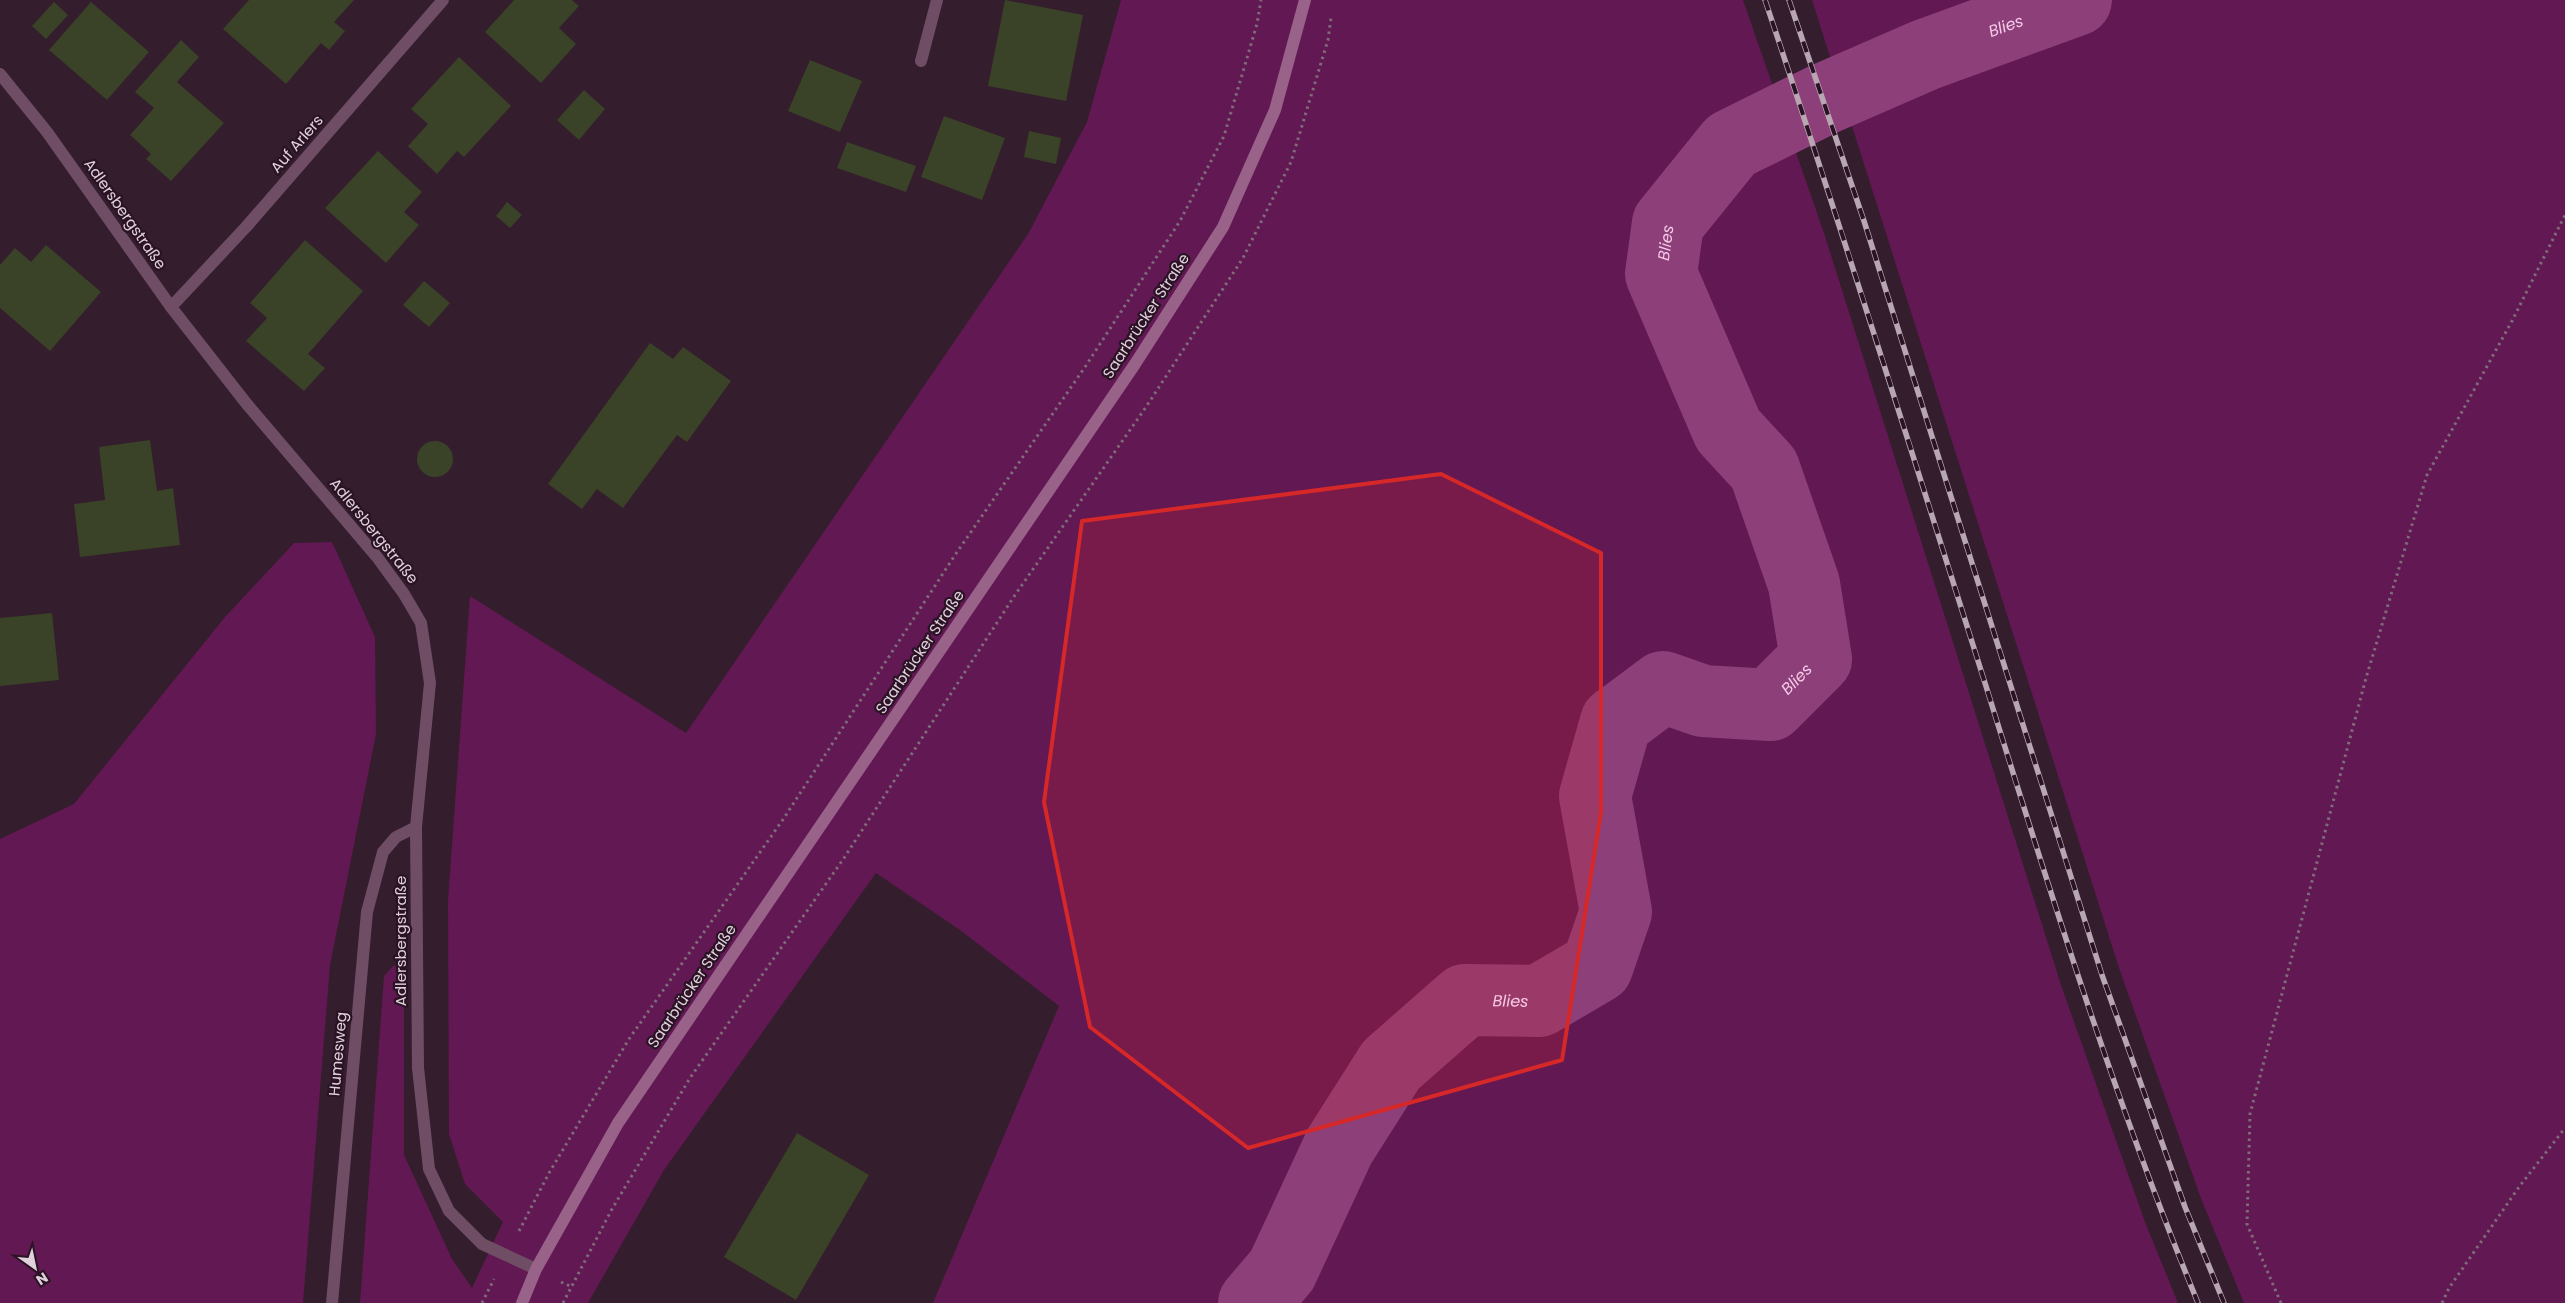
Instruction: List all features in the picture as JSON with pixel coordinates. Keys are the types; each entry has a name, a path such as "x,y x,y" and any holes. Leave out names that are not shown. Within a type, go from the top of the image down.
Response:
{"main road":[{"name":"Saarbrücker Straße","path":"522,1303 536,1269 618,1123 1135,364 1222,227 1275,110 1304,0"}],"street":[{"name":"Auf Arlers","path":"170,307 246,227 443,0"},
{"path":"921,61 937,0"},
{"name":"Adlersbergstraße","path":"0,74 48,132 170,307 246,403 378,557 404,594 421,623 430,684 416,827 418,1068 429,1169 449,1211 482,1244 536,1269"},
{"name":"Humesweg","path":"332,1303 367,912 383,852 396,837 416,827"}],"path":[{"path":"482,1303 549,1173 630,1039 784,818 955,555 1085,367 1180,221 1224,136 1257,24 1261,0"},
{"path":"2281,1303 2247,1224 2250,1114 2366,678 2427,475 2512,321 2565,215"},
{"path":"2442,1303 2449,1288 2519,1187 2565,1128"}],"highlighted area":[{"path":"1441,474 1601,553 1601,812 1562,1060 1248,1148 1090,1027 1044,802 1082,521"}],"shaded area":[{"path":"1121,0 1743,0 1824,233 2062,988 2145,1222 2178,1303 933,1303 1059,1006 960,930 876,873 664,1170 588,1303 360,1303 384,976 394,965 404,974 404,1155 452,1259 472,1288 503,1222 465,1184 449,1134 448,900 470,596 686,733 1028,234 1087,122"},
{"path":"1812,0 2565,0 2565,1303 2244,1303 2202,1201 2119,968"},
{"path":"332,542 375,637 376,734 330,965 303,1303 0,1303 0,839 74,804 225,617 294,543"}],"building":[{"path":"249,0 354,0 334,22 345,31 329,50 321,43 286,84 223,29"},
{"path":"514,0 572,0 579,6 559,28 576,44 541,83 485,32"},
{"path":"1005,0 1083,15 1066,101 988,86"},
{"path":"54,2 68,15 46,39 32,26"},
{"path":"91,2 149,52 107,100 49,50"},
{"path":"181,40 199,57 177,82 224,123 171,181 146,159 151,154 130,135 154,108 135,92"},
{"path":"459,57 511,106 464,157 457,151 437,174 408,146 428,124 411,109"},
{"path":"810,60 862,81 840,132 788,111"},
{"path":"584,90 605,109 579,140 557,120"},
{"path":"944,116 1005,138 982,200 921,177"},
{"path":"1029,131 1061,138 1056,164 1024,157"},
{"path":"847,142 916,166 906,192 837,168"},
{"path":"378,151 422,192 404,212 419,225 386,263 325,208"},
{"path":"507,202 522,215 510,228 496,216"},
{"path":"305,240 363,291 308,354 325,368 304,391 246,341 267,318 250,303"},
{"path":"46,245 101,292 50,351 0,308 0,265 15,248 31,262"},
{"path":"424,281 450,303 429,327 403,305"},
{"path":"650,343 673,359 683,347 731,381 687,442 677,435 623,508 597,489 582,509 548,484"},
{"path":"150,440 157,491 173,488 180,545 80,557 74,504 105,500 99,447"},
{"path":"435,441 442,442 448,446 452,452 452,466 448,472 442,476 435,477 428,476 422,472 418,466 417,459 418,452 422,446 428,442"},
{"path":"52,613 59,680 0,686 0,618"},
{"path":"797,1133 869,1175 796,1300 724,1257"}],"waterway":[{"name":"Blies","path":"1254,1303 1282,1270 1339,1147 1391,1065 1465,1000 1539,1001 1597,967 1616,912 1595,796 1616,722 1663,687 1703,701 1770,705 1816,659 1804,584 1764,469 1728,430 1661,274 1668,223 1731,145 1824,99 1925,55 2076,0"}],"railway":[{"path":"1765,0 2085,996 2139,1150 2198,1303"},
{"path":"1789,0 1864,221 2102,975 2185,1207 2224,1303"}]}
